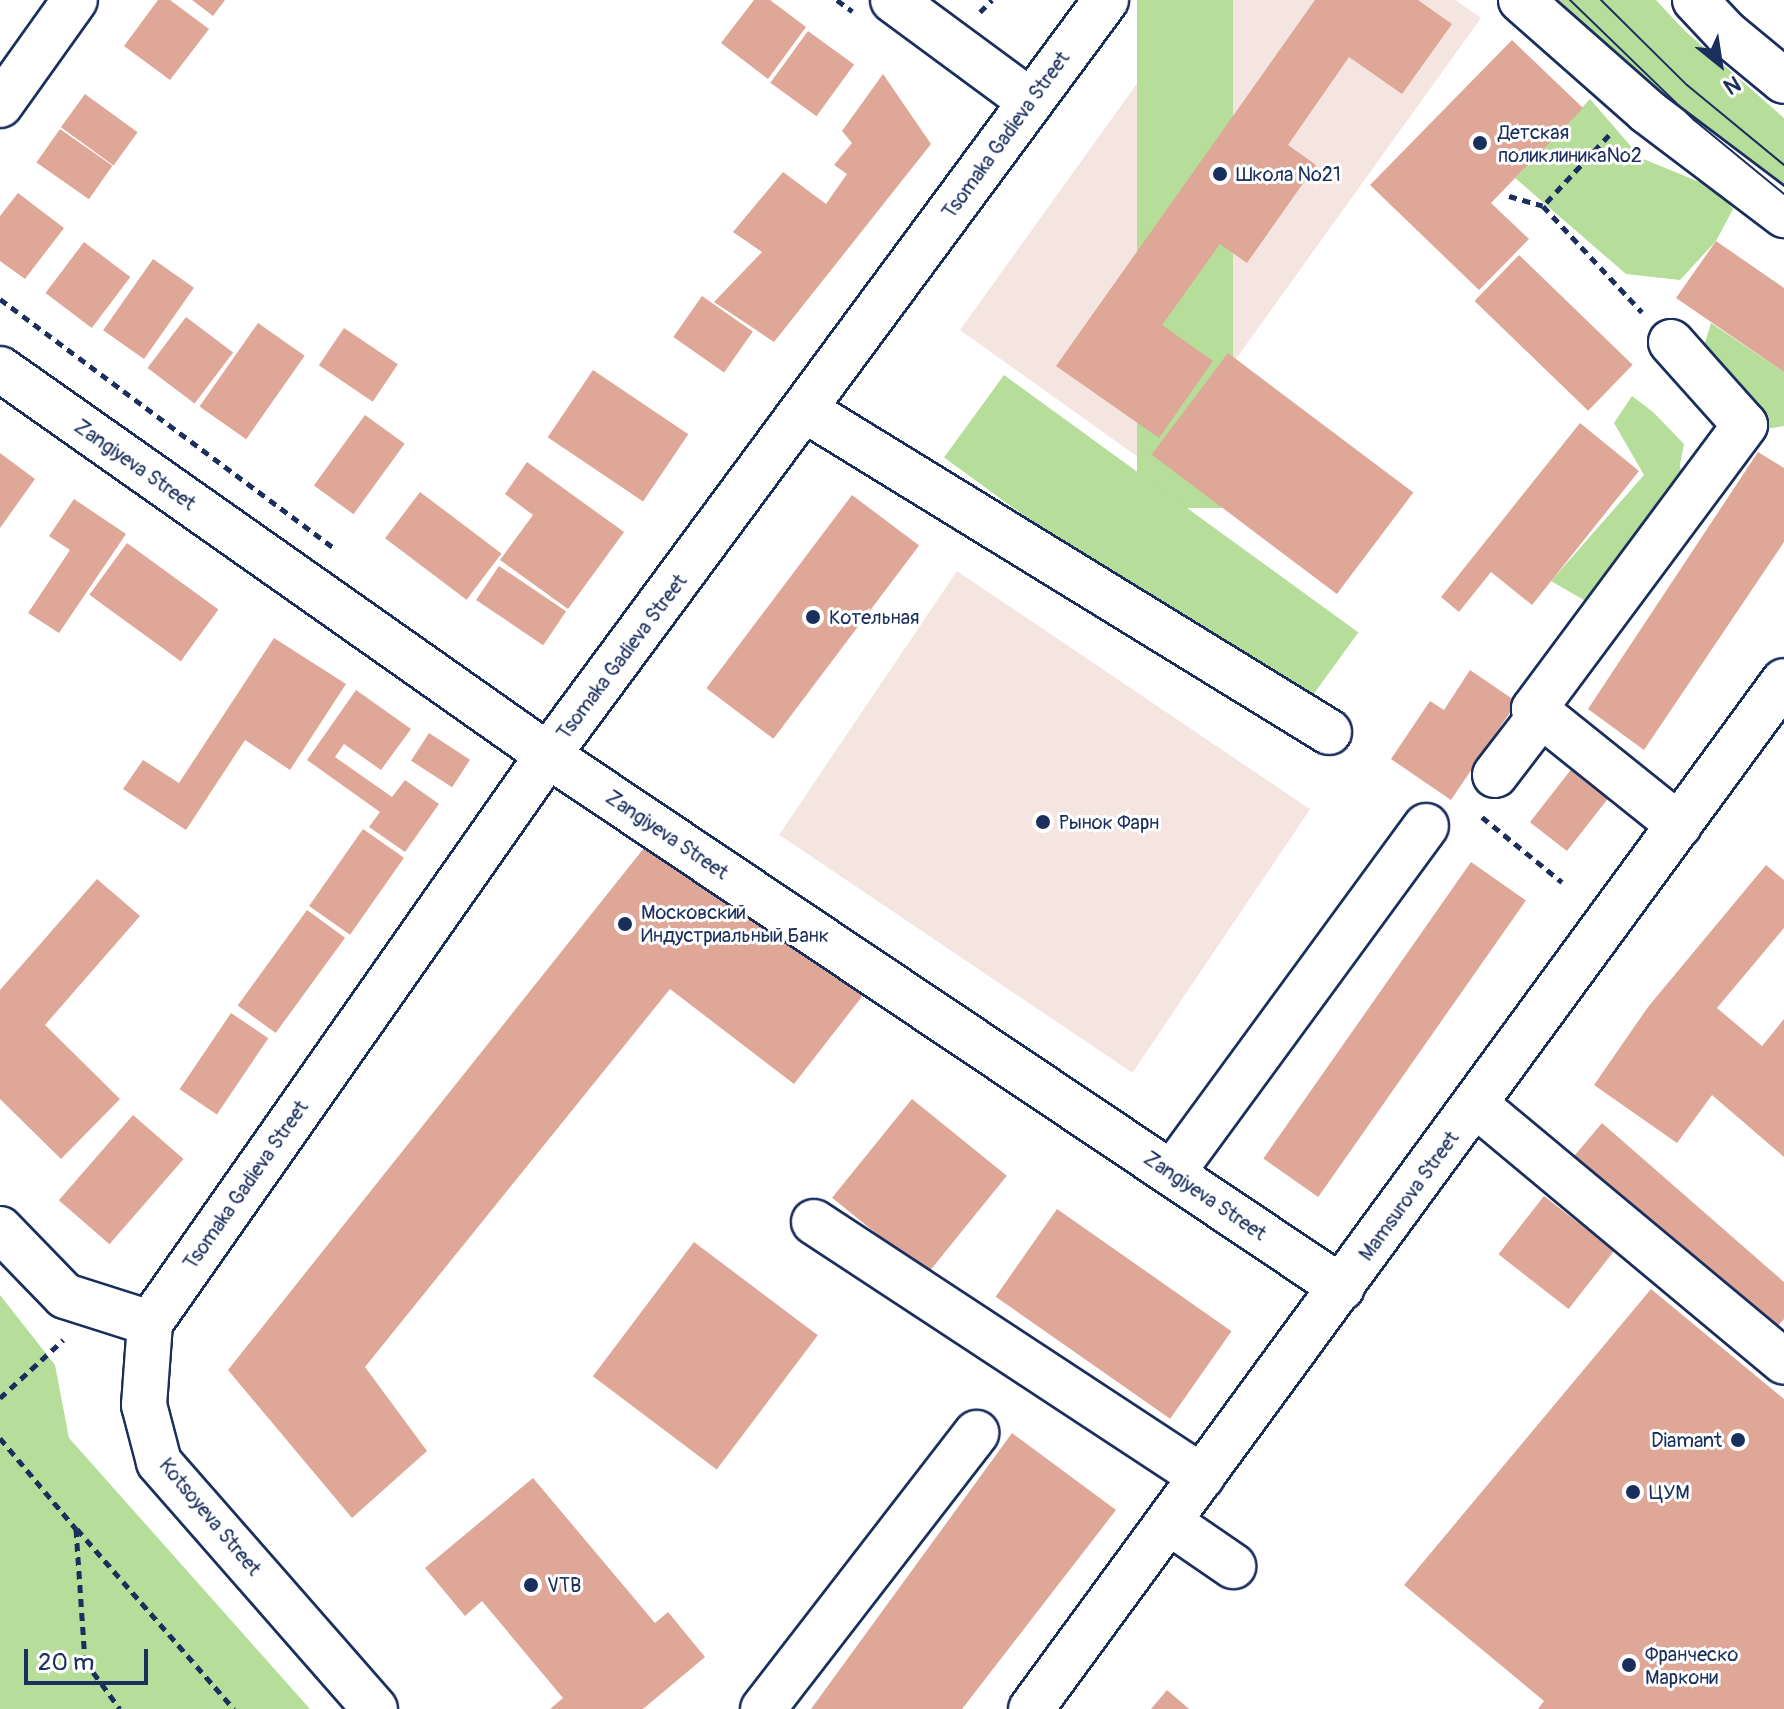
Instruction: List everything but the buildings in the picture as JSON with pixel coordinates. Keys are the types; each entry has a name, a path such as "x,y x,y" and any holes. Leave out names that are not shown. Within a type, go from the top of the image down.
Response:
{"street":[{"path":"0,105 75,0"},
{"path":"893,0 1030,101"},
{"name":"Tsomaka Gadieva Street","path":"150,1323 548,755 1106,0"},
{"path":"1695,0 1726,33 1784,81"},
{"path":"1527,6 1648,112 1784,215"},
{"path":"1671,342 1745,425 1534,709 1679,825"},
{"name":"Zangiyeva Street","path":"0,369 548,755 1342,1288"},
{"path":"805,410 1329,732"},
{"name":"Mamsurova Street","path":"1031,1709 1781,689"},
{"path":"1482,791 1541,715"},
{"path":"1172,1173 1426,826"},
{"path":"1476,1105 1784,1362"},
{"path":"814,1222 1202,1477"},
{"path":"0,1229 65,1296 150,1323"},
{"name":"Kotsoyeva Street","path":"150,1323 144,1405 159,1462 375,1709"},
{"path":"763,1709 976,1433"},
{"path":"1169,1522 1233,1566"}],"path":[{"path":"1543,206 1611,133"},
{"path":"1509,196 1543,206 1671,342"},
{"path":"0,299 342,553"},
{"path":"1482,791 1562,882"},
{"path":"0,1398 99,1307"},
{"path":"0,1438 234,1709"},
{"path":"76,1529 85,1661 120,1709"}],"shaded area":[{"name":"Школа №21","path":"1197,0 1455,0 1481,18 1156,470 960,330"},
{"name":"Рынок Фарн","path":"957,571 1310,809 1132,1073 779,835"}],"green space":[{"path":"1137,0 1233,0 1233,508 1137,508"},
{"path":"1557,0 1656,0 1685,31 1784,118 1784,198 1698,134"},
{"path":"1590,99 1641,158 1719,190 1733,209 1716,241 1680,280 1626,274 1515,178"},
{"path":"1711,323 1784,372 1784,426 1766,429 1704,346"},
{"path":"1004,375 1358,632 1298,715 944,458"},
{"path":"1632,396 1653,412 1684,444 1680,465 1684,491 1589,603 1551,581 1644,475 1614,423"},
{"path":"0,1295 55,1365 69,1438 310,1709 0,1709"}],"tram line":[{"path":"1570,0 1694,120 1784,194"},
{"path":"1601,0 1687,85 1784,165"}],"place":[{"name":"Детская поликлиника№2","path":"1480,143"},
{"name":"Школа №21","path":"1220,174"},
{"name":"Котельная","path":"813,617"},
{"name":"Рынок Фарн","path":"1043,822"},
{"name":"Московский Индустриальный Банк","path":"625,924"},
{"name":"Diamant","path":"1738,1440"},
{"name":"ЦУМ","path":"1633,1492"},
{"name":"VTB","path":"531,1585"},
{"name":"Франческо Маркони","path":"1629,1665"}]}
